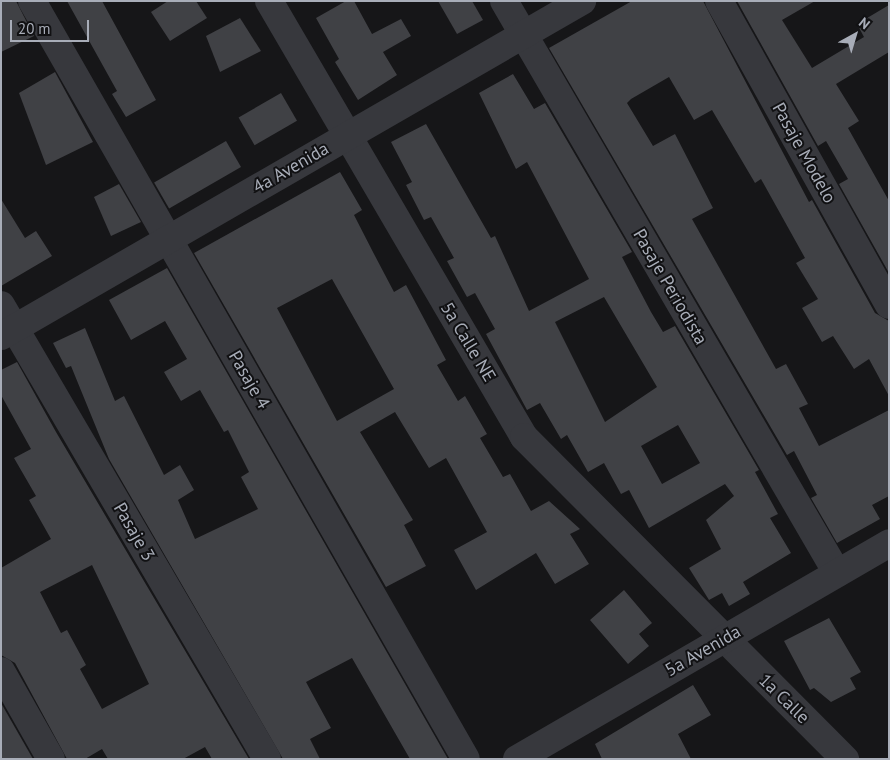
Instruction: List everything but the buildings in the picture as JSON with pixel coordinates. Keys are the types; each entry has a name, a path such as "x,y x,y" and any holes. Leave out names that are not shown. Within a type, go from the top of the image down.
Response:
{"street":[{"name":"Pasaje 4","path":"32,1 466,759"},
{"name":"5a Calle NE","path":"269,1 346,137 524,436 723,640"},
{"name":"Pasaje Periodista","path":"504,1 837,573"},
{"name":"4a Avenida","path":"8,332 582,1"},
{"name":"Pasaje Modelo","path":"719,1 889,305"},
{"name":"Pasaje 3","path":"1,305 8,332 267,759"},
{"name":"5a Avenida","path":"517,759 889,543"},
{"name":"1a Calle","path":"723,640 838,755"},
{"path":"1,671 51,759"}]}
